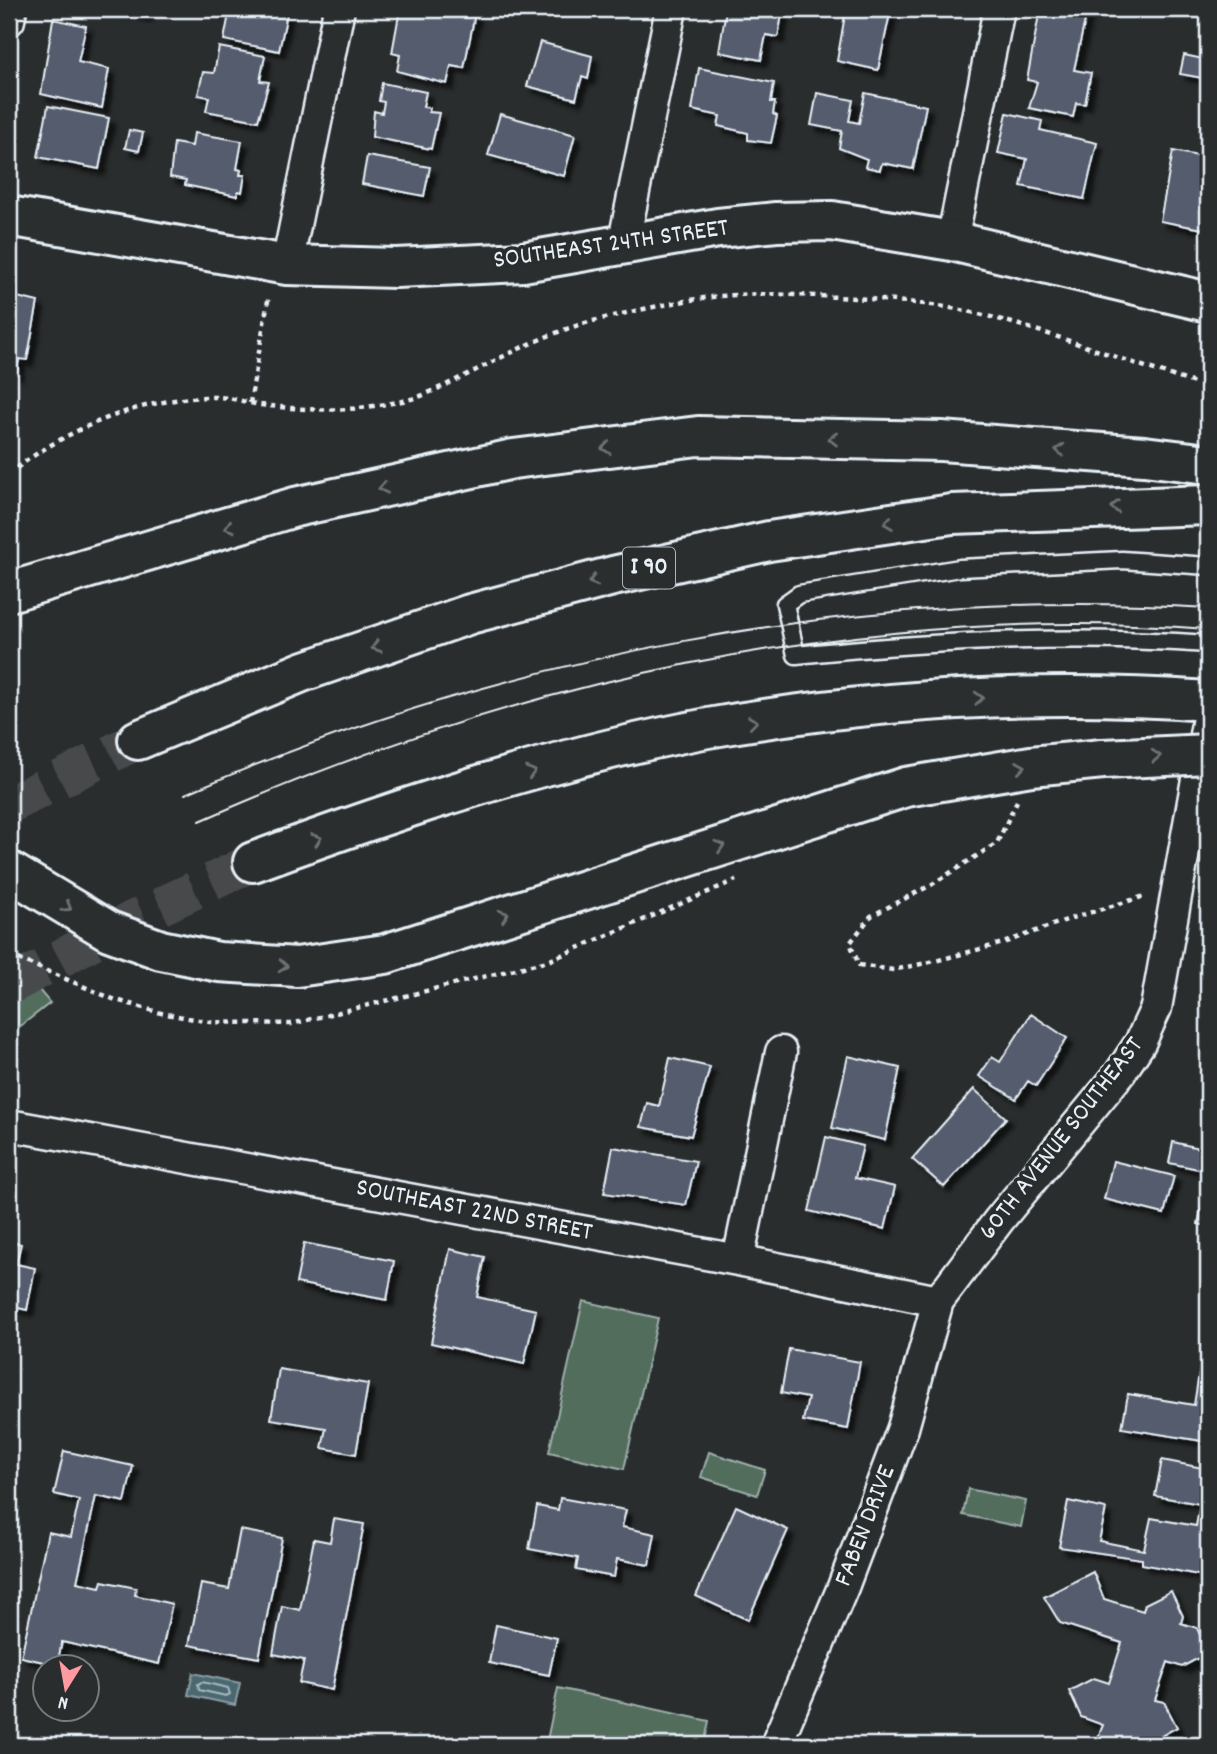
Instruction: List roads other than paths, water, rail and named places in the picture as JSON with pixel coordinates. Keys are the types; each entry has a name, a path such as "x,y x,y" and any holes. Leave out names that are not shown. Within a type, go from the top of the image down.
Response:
{"main road":[{"name":"SOUTHEAST 24TH STREET","path":"9,216 281,264 396,268 523,262 719,228 776,222 832,221 952,241 1208,302"},
{"path":"9,592 295,507 513,459 698,436 941,441 1205,463"},
{"name":"I 90","path":"138,740 302,672 470,614 613,576 769,541 952,514 1196,505"},
{"path":"253,862 363,822 466,790 583,758 708,729 906,702 1041,695 1123,695 1208,701"},
{"path":"9,871 109,931 161,950 219,962 297,967 385,954 906,786 1019,767 1103,759 1208,754"}],"street":[{"path":"9,20 11,9"},
{"path":"281,264 339,9"},
{"path":"623,246 671,9"},
{"path":"952,241 999,9"},
{"name":"60TH AVENUE SOUTHEAST","path":"938,1301 999,1220 1120,1073 1140,1043 1156,1008 1208,718"},
{"path":"738,1260 781,1052"},
{"name":"SOUTHEAST 22ND STREET","path":"9,1125 738,1260 938,1301"},
{"name":"FABEN DRIVE","path":"776,1745 843,1587 903,1428 938,1301"}],"lane":[{"path":"1208,566 1122,560 960,568 799,594 785,604 796,656 875,647 1022,641 1167,641 1208,644"}],"water":[{"path":"193,1673 240,1683 235,1705 188,1695"}],"tunnel":[{"path":"9,805 138,740"},
{"path":"9,986 130,921 253,862"}],"tram line":[{"path":"185,794 307,745 431,703 558,668 686,641 815,621 946,608 1077,604 1208,608"},
{"path":"200,821 320,771 442,728 566,692 693,663 821,641 949,628 1079,624 1208,629"}]}
